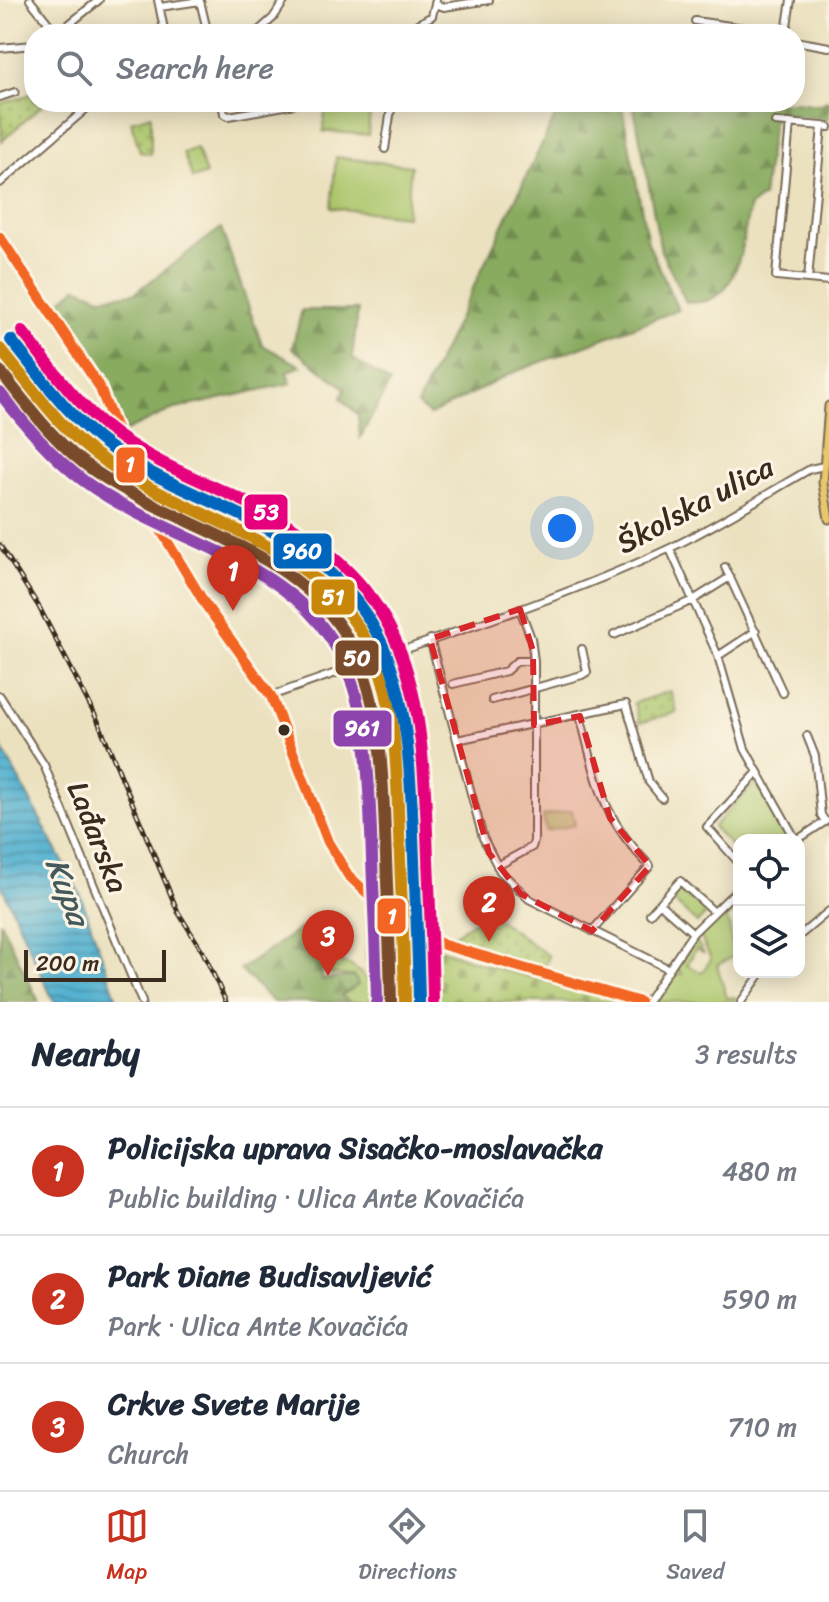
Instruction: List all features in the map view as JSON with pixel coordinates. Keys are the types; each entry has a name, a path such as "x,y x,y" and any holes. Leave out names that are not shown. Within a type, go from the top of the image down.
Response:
{"main road":[{"path":"0,363 74,447 148,509 205,604 271,696 333,851 348,875 370,899 418,933 444,945 640,1002"},
{"path":"829,406 824,466 824,497 829,519"}],"street":[{"path":"30,0 49,24"},
{"path":"69,24 99,0"},
{"path":"266,24 285,0"},
{"path":"418,24 432,16 437,2 444,7 489,0"},
{"path":"787,24 791,0"},
{"path":"163,24 159,3 200,1 206,24"},
{"path":"695,21 718,24"},
{"path":"805,43 829,47"},
{"path":"0,48 24,46"},
{"path":"0,97 15,92"},
{"path":"0,182 82,112"},
{"path":"224,112 229,116 251,112"},
{"path":"385,149 391,112"},
{"path":"775,122 825,126 808,279"},
{"path":"790,123 776,276 829,281"},
{"path":"0,237 95,378 148,509"},
{"name":"Školska ulica","path":"271,696 520,609 670,549 810,469 824,466"},
{"path":"670,549 718,656 735,727 793,834"},
{"path":"725,567 783,693"},
{"path":"614,635 693,600 730,577"},
{"path":"497,866 534,844 534,661 531,638 520,609"},
{"path":"718,656 756,631"},
{"path":"430,639 483,838 497,866 521,894 669,969"},
{"path":"492,700 587,672 582,649"},
{"path":"453,684 506,671 517,661 534,661"},
{"name":"Lađarska","path":"0,696 44,765 142,1002"},
{"path":"457,740 580,716 618,703 626,704 649,782 662,798"},
{"path":"580,716 610,818 626,842 650,866 592,931"},
{"path":"805,834 827,820 821,815 815,756 807,736"},
{"path":"733,856 707,827 757,773"},
{"path":"650,914 680,881 713,911"},
{"path":"647,1002 693,933 733,893"},
{"path":"660,904 693,933"},
{"path":"805,931 829,911"},
{"path":"741,1002 758,978"}],"highlighted area":[{"path":"520,609 533,651 534,725 580,716 610,818 650,866 592,931 521,894 489,853 430,639"}],"green space":[{"path":"24,96 24,112 34,112 2,141 0,104"},
{"path":"829,100 829,119 774,113 763,197 750,206 735,270 718,295 704,301 686,302 661,251 635,112 805,112 805,103 819,105"},
{"path":"325,112 370,112 368,135 323,131"},
{"path":"557,112 623,112 648,243 678,310 512,373 430,415 417,405"},
{"path":"151,115 151,154 140,152 131,121"},
{"path":"196,148 206,174 193,179 183,153"},
{"path":"336,157 411,166 406,216 331,208"},
{"path":"221,228 262,345 301,366 287,372 291,383 171,410 126,431 102,378 55,306 77,287 101,297 135,293"},
{"path":"302,310 358,310 352,358 390,383 360,438 358,415 341,398 345,388 292,348"},
{"path":"670,691 677,712 640,723 634,703"},
{"path":"754,779 788,834 733,834 733,848 713,827 753,785"},
{"path":"572,810 575,825 546,831 543,816"},
{"path":"683,887 709,910 697,923 672,900"},
{"path":"729,902 733,905 733,911 726,919 733,957 717,965 727,998 735,997 737,1002 653,1002 669,974 682,974 676,965 696,941 704,954 696,949 687,965 702,973 711,959 699,934"},
{"path":"368,911 461,957 623,1002 368,1002 382,990 366,961"},
{"path":"488,912 549,956 544,969 446,940"},
{"path":"0,921 39,1002 0,1002"},
{"path":"301,928 321,941 325,970 321,971 322,980 354,976 358,985 341,996 350,1002 273,1002 240,970"},
{"path":"324,959 355,968 378,993 368,1002 350,1002 341,996 358,985 354,976 328,974"}],"water":[{"name":"Kupa","path":"0,744 80,894 118,1002 54,1002 0,882"}],"railway":[{"path":"0,545 39,607 98,721 178,912 203,952 226,1002"}],"transit line":[{"name":"1","path":"0,237 99,386 148,509 205,604 271,696 328,842 348,875 390,915 444,945 640,1002"},
{"name":"53","path":"22,331 77,399 115,434 170,467 266,512 313,542 350,573 378,608 398,645 411,685 419,730 427,832 433,1001"},
{"name":"960","path":"11,340 69,410 109,447 163,479 259,524 305,553 340,583 367,616 386,652 398,691 406,734 419,1002"},
{"name":"51","path":"0,349 48,408 88,448 138,482 251,537 286,558 319,582 347,611 370,648 386,692 394,738 405,1002"},
{"name":"50","path":"0,371 44,425 82,462 131,493 242,547 285,573 318,601 343,631 360,664 372,701 379,741 391,1002"},
{"name":"961","path":"0,393 39,440 84,481 138,514 234,559 276,584 308,610 331,640 348,672 359,706 365,745 377,1002"}],"place":[{"name":"Policijska uprava Sisačko-moslavačka","path":"233,611"},
{"name":"Park Diane Budisavljević","path":"489,942"},
{"name":"Crkve Svete Marije","path":"328,976"}]}
